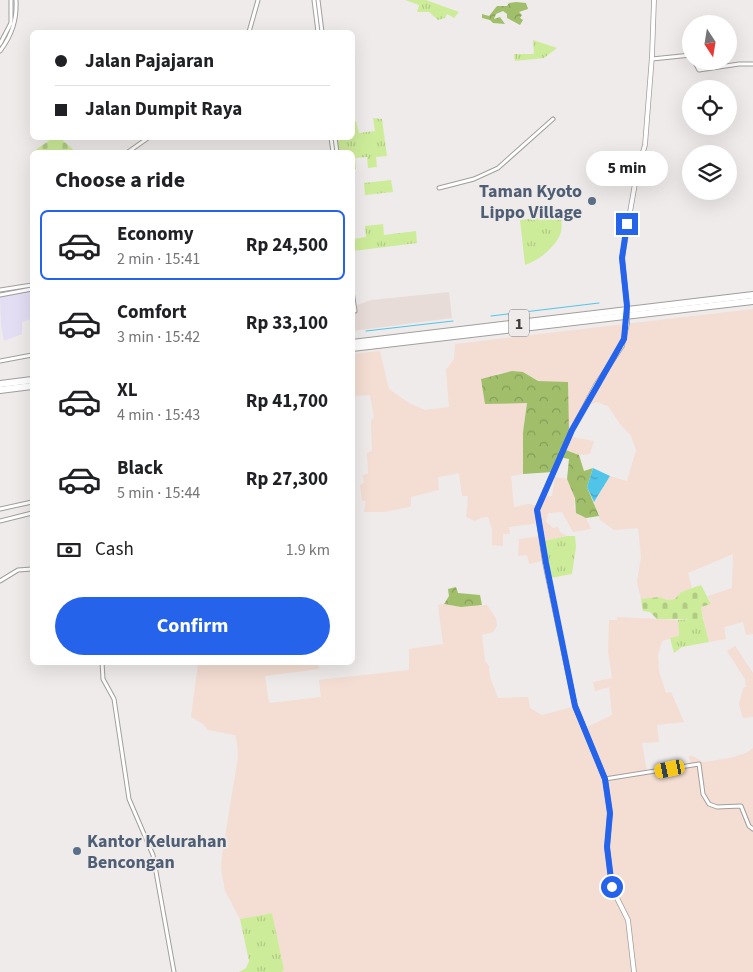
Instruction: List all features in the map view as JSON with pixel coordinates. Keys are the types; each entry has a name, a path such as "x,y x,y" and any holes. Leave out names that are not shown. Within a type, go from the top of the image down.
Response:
{"highway":[{"name":"1","path":"355,343 753,295"},
{"name":"1","path":"355,348 753,301"},
{"path":"0,384 30,380"},
{"path":"0,390 30,386"}],"main road":[{"path":"634,972 628,920 612,888 607,847 610,813 605,779 575,706 537,510 572,430 596,385 622,346 627,324 627,306 622,258 637,172 642,157 652,59 654,0"}],"street":[{"path":"0,44 11,23 11,0"},
{"path":"0,51 12,31 16,15 16,0"},
{"path":"249,30 258,0"},
{"path":"314,0 318,30"},
{"path":"318,0 322,30"},
{"path":"652,59 682,56"},
{"path":"738,64 753,64"},
{"path":"439,188 465,183 498,168 553,119"},
{"path":"131,150 145,140"},
{"path":"0,290 30,285"},
{"path":"10,289 19,291"},
{"path":"0,295 30,290"},
{"path":"2,360 30,356"},
{"path":"0,509 30,502"},
{"path":"0,521 30,514"},
{"path":"0,581 18,570 30,570"},
{"path":"102,665 103,679 114,699 129,799 153,855 174,972"},
{"path":"605,779 699,764 703,794 709,804 717,807 742,806 749,826 753,829"}],"shaded area":[{"path":"30,291 30,319 22,322 22,334 4,341 1,324 0,296"},
{"path":"449,292 452,318 355,331 357,305 371,300"},
{"path":"753,309 753,634 746,635 743,622 724,627 726,639 709,642 701,607 711,604 708,596 732,588 733,554 688,573 692,588 681,592 675,599 667,600 659,597 641,599 637,582 641,557 638,528 614,530 600,520 594,502 610,476 627,481 636,450 631,436 608,406 597,402 591,404 577,424 572,437 594,441 590,454 579,455 563,449 568,383 538,381 523,372 499,373 491,377 527,403 523,432 523,474 511,476 514,507 528,504 540,506 545,496 552,496 555,477 567,479 575,498 574,507 580,516 586,518 591,529 573,532 562,512 548,513 546,522 553,528 558,527 560,532 567,536 544,541 547,560 529,564 527,555 518,556 519,539 540,536 538,523 509,527 510,534 503,534 503,546 492,545 492,529 488,517 475,521 466,517 468,496 462,496 459,473 438,477 439,490 411,497 411,506 409,507 385,512 364,512 366,501 362,501 360,485 364,483 363,475 368,474 367,453 372,451 371,421 374,417 370,395 355,396 355,354 380,351 389,389 409,403 425,410 449,407 446,370 454,359 455,344"},
{"path":"444,604 461,607 487,605 496,618 497,626 493,632 482,635 485,661 489,666 490,677 498,698 528,697 530,708 542,715 572,707 581,730 612,715 609,687 595,691 593,682 612,678 608,651 609,620 617,620 617,617 678,620 679,636 662,641 658,655 659,671 666,693 671,692 684,722 657,725 659,742 642,743 647,772 690,763 689,756 693,756 703,762 730,758 746,753 753,748 753,972 282,972 284,969 272,913 240,919 225,891 221,869 222,855 238,757 237,742 235,735 208,730 203,724 191,717 198,665 318,665 319,669 265,676 269,703 321,697 319,680 409,670 409,649 443,644 438,605"},
{"path":"735,646 753,673 753,717 743,718 739,704 743,688 746,687 745,679 727,651"}],"green space":[{"path":"405,0 426,0 459,12 454,18 447,14 445,18 438,20 429,12 417,12 419,5"},
{"path":"509,3 526,3 528,9 519,12 522,15 520,18 523,20 520,25 507,18 507,14 503,11 496,14 494,19 500,17 505,24 493,23 482,18 482,14 489,16 497,6 507,6"},
{"path":"533,40 557,48 544,58 515,61 514,54 534,54"},
{"path":"373,118 382,119 387,156 376,157 377,167 368,168 367,157 355,158 355,150 339,150 337,140 355,140 355,121 359,133 375,131"},
{"path":"50,140 62,140 74,150 35,150"},
{"path":"391,180 393,192 365,195 364,183"},
{"path":"562,215 561,232 556,242 541,256 525,265 520,220"},
{"path":"383,224 384,235 416,231 417,243 355,251 355,239 366,237 365,226"},
{"path":"512,371 523,372 538,381 568,382 569,432 563,449 579,455 584,471 593,468 587,487 599,516 586,518 576,513 575,498 567,479 569,459 559,457 553,472 523,474 523,432 527,403 485,404 481,379"},
{"path":"575,536 576,547 572,574 551,578 544,541"},
{"path":"701,585 711,604 701,607 703,618 657,619 650,612 643,611 641,599 659,597 667,600 675,599 681,592"},
{"path":"456,587 458,593 480,595 482,605 461,607 444,604 449,596 448,589"},
{"path":"703,618 709,642 682,647 674,653 670,638 679,636 678,620"},
{"path":"272,913 284,969 282,972 239,972 246,968 249,961 240,919"}],"water":[{"path":"593,468 610,476 594,502 587,487"}],"waterway":[{"path":"491,316 599,303"},
{"path":"366,331 453,321"}],"place":[{"name":"Taman Kyoto Lippo Village","path":"592,201"},
{"name":"Kantor Kelurahan Bencongan","path":"77,851"}],"route":[{"path":"612,887 607,847 610,813 605,779 575,706 564,644 555,611 537,510 538,504 555,474 572,430 596,385 622,346 627,324 626,288 622,268 627,224"}]}
